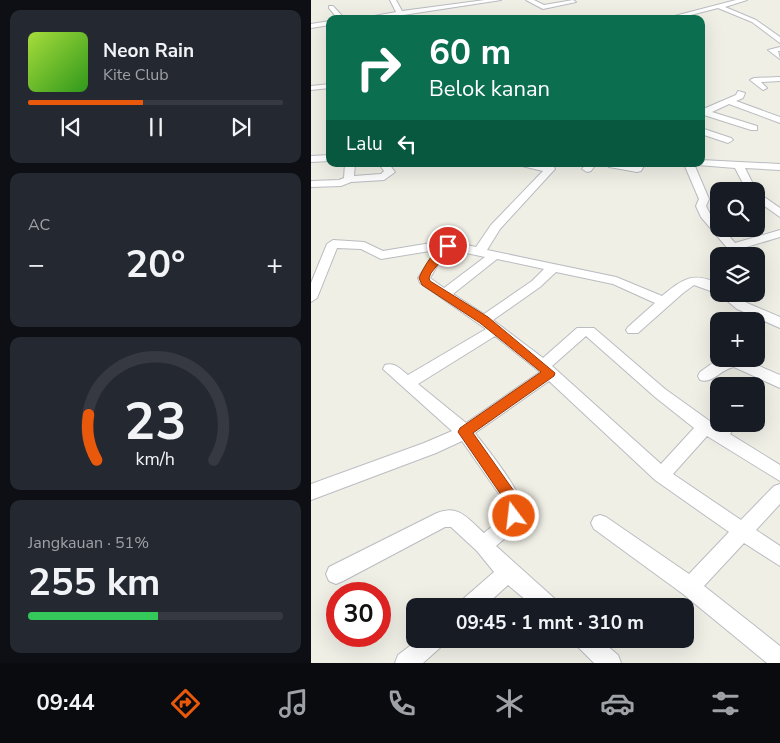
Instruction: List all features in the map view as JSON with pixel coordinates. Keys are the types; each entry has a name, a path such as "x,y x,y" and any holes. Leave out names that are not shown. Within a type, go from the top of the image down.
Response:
{"street":[{"path":"393,0 400,13"},
{"path":"441,0 449,15"},
{"path":"392,15 498,0"},
{"path":"529,0 543,7 573,2"},
{"path":"688,15 744,0"},
{"path":"718,6 754,21 780,41"},
{"path":"331,8 338,15"},
{"path":"311,26 324,22"},
{"path":"780,50 772,50 780,57"},
{"path":"763,88 754,80 780,79"},
{"path":"311,88 326,86"},
{"path":"705,111 740,96 741,93"},
{"path":"728,101 780,120"},
{"path":"705,113 755,128"},
{"path":"705,132 728,140"},
{"path":"311,159 326,158"},
{"path":"705,163 780,167"},
{"path":"739,166 747,182"},
{"path":"349,178 350,167"},
{"path":"311,184 341,182 349,178 387,176 390,171 387,167"},
{"path":"480,251 495,227 550,168 544,167"},
{"path":"624,167 634,169 638,167"},
{"path":"690,167 704,199 701,206 705,215 733,248 780,233"},
{"path":"765,203 780,214"},
{"path":"705,215 710,214"},
{"path":"311,298 333,244 364,246 381,255 437,246 480,251 615,281 665,302"},
{"path":"448,246 435,259 424,278 425,283 490,324 546,369 661,475 780,556"},
{"path":"445,294 496,254"},
{"path":"407,383 490,324 553,267"},
{"path":"633,330 689,281 693,280 710,287"},
{"path":"736,302 780,323"},
{"path":"311,492 430,448 465,432 546,369 582,331 589,331 643,379 710,424"},
{"path":"705,376 723,363 735,361 780,382"},
{"path":"390,369 465,432 516,507 514,516 509,523 484,545"},
{"path":"661,475 714,432"},
{"path":"722,432 780,474"},
{"path":"690,587 780,492"},
{"path":"336,574 443,519 454,518 484,545 486,551 495,560 538,598"},
{"path":"600,522 690,587 780,660"},
{"path":"480,598 509,571"},
{"path":"406,663 424,648"},
{"path":"593,648 610,663"}],"route":[{"path":"448,246 435,259 426,273 425,283 484,320 543,366 549,373 465,432 514,501 516,507 514,516"}]}
